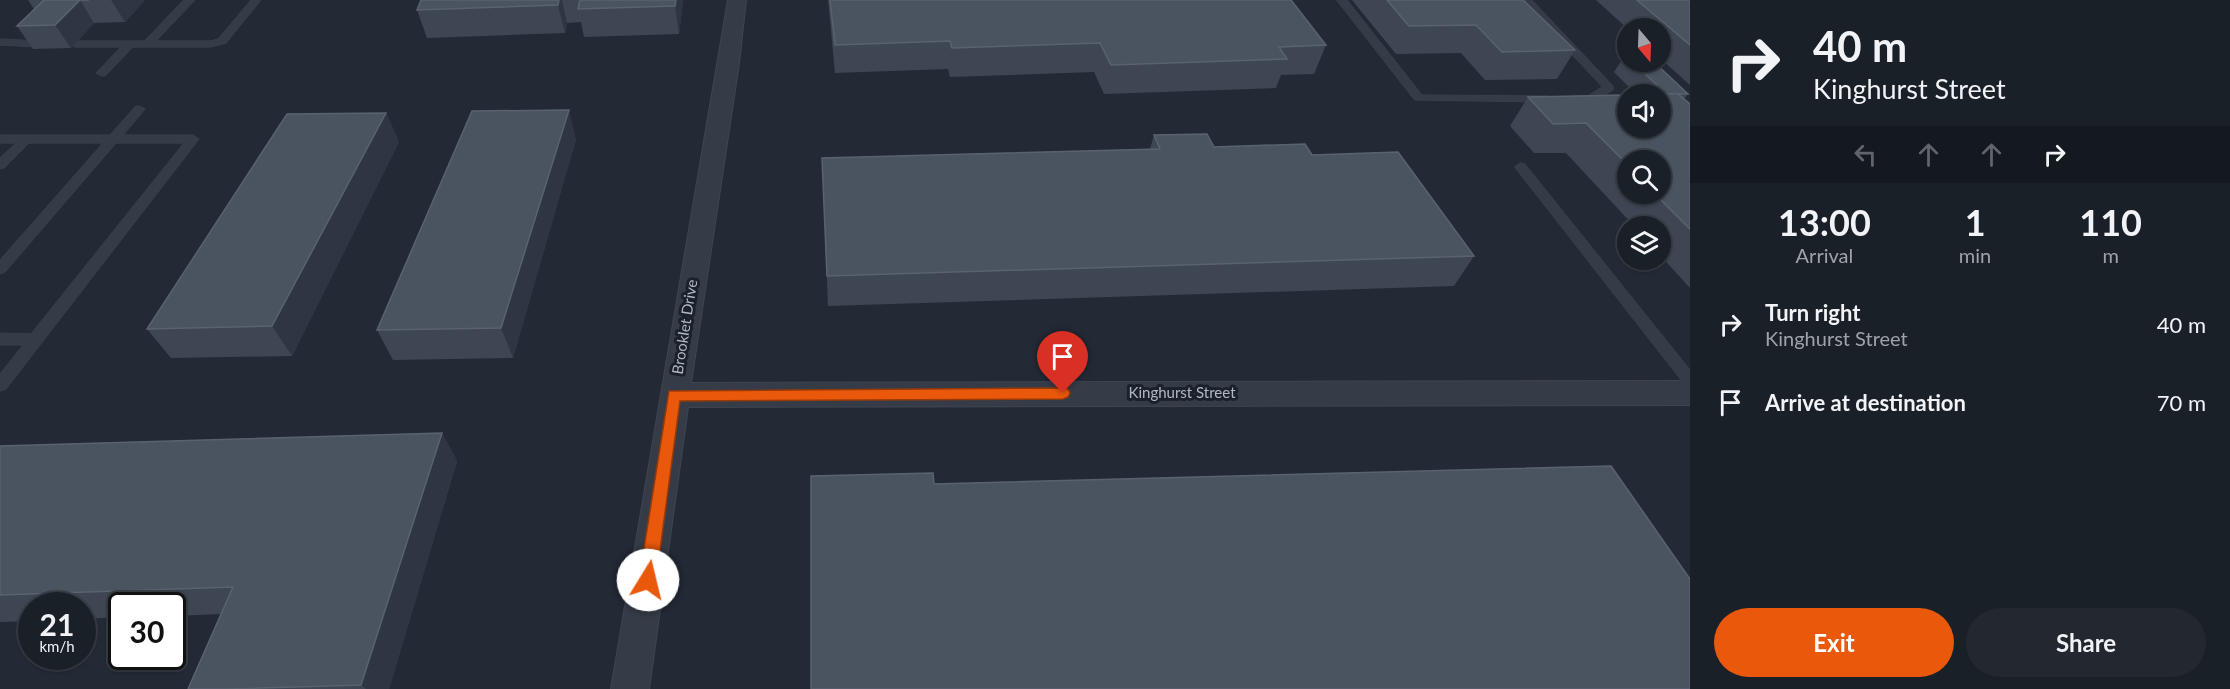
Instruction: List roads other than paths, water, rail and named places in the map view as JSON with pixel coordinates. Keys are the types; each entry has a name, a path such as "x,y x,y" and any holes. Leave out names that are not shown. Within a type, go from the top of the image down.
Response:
{"street":[{"name":"Brooklet Drive","path":"630,689 737,0"},
{"name":"Kinghurst Street","path":"674,395 1690,393"}],"lane":[{"path":"147,44 190,0"},
{"path":"75,44 211,44 222,41 256,0"},
{"path":"1342,0 1419,98 1590,99 1609,88 1526,0"},
{"path":"0,42 38,44"},
{"path":"102,73 130,44"},
{"path":"0,269 139,109"},
{"path":"0,139 193,139 0,385"},
{"path":"0,165 26,139"},
{"path":"1521,167 1690,381"},
{"path":"0,339 35,340"}]}
